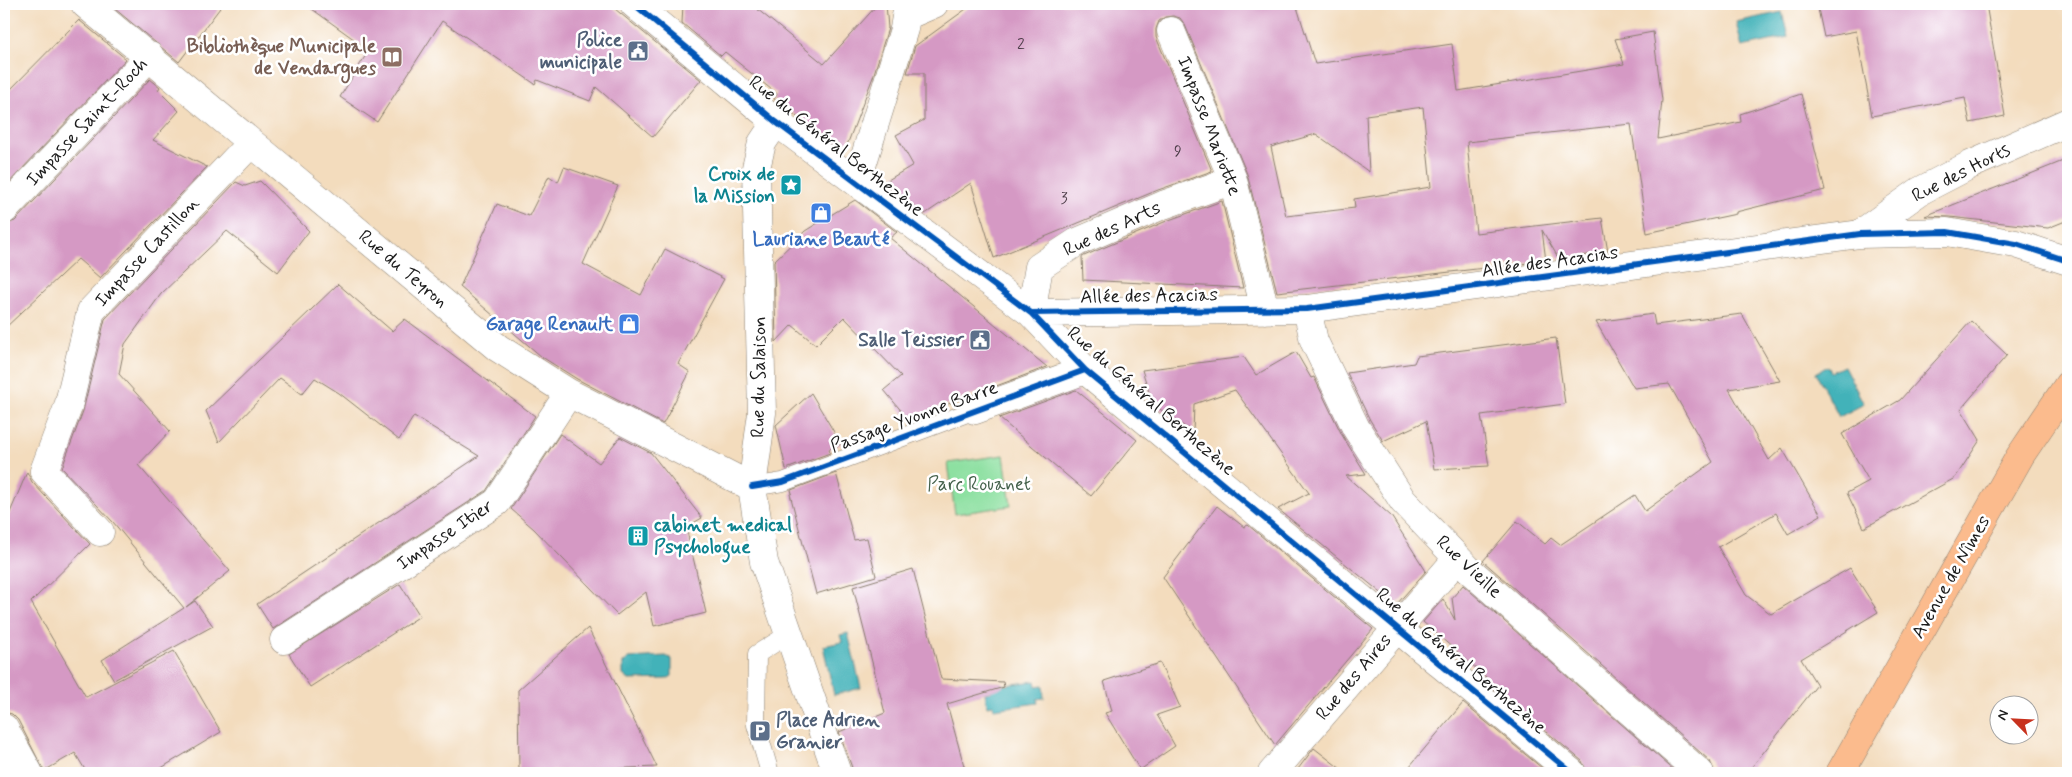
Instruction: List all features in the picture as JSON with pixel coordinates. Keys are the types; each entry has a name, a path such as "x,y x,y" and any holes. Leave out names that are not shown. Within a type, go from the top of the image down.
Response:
{"main road":[{"name":"Avenue de Nîmes","path":"1840,773 2020,456 2068,385"}],"street":[{"name":"Rue du Teyron","path":"85,4 150,56 251,143 498,348 569,392 752,487"},
{"name":"Rue du Général Berthezène","path":"634,4 776,122 1030,313 1086,370 1572,773"},
{"path":"858,182 882,107 907,10 934,4"},
{"name":"Impasse Mariotte","path":"1172,31 1233,180 1265,310"},
{"name":"Impasse Saint-Roch","path":"4,210 150,56"},
{"name":"Rue du Salaison","path":"776,122 762,142 756,168 762,413 752,487 764,562 837,773"},
{"name":"Rue des Horts","path":"1860,234 1928,187 1970,164 2068,122"},
{"name":"Impasse Castillon","path":"100,532 44,471 68,407 91,311 251,143"},
{"name":"Rue des Arts","path":"1030,313 1039,267 1069,247 1163,205 1233,180"},
{"name":"Allée des Acacias","path":"1030,313 1307,309 1860,234 1947,232 2016,244 2068,261"},
{"name":"Rue Vieille","path":"1307,309 1314,341 1356,428 1403,501 1457,559 1700,773"},
{"name":"Passage Yvonne Barre","path":"975,410 1086,370"},
{"name":"Impasse Itier","path":"284,640 497,502 569,392"},
{"name":"Rue des Aires","path":"1272,773 1397,626 1457,559"},
{"path":"4,728 29,773"}],"lane":[{"name":"Passage Yvonne Barre","path":"752,487 784,482 975,410"},
{"path":"770,773 756,725 756,654 789,634"}],"green space":[{"name":"Parc Rouanet","path":"1004,455 1011,506 955,514 948,463"}],"water":[{"path":"1782,12 1788,37 1742,47 1736,22"},
{"path":"1828,366 1831,372 1844,366 1864,404 1839,417 1816,373"},
{"path":"848,633 861,688 834,695 823,646 842,642 840,635"},
{"path":"666,656 672,659 672,676 667,679 629,680 623,675 623,663 629,658"},
{"path":"1035,681 1036,686 1043,685 1044,698 1037,699 1038,703 994,709 993,705 987,706 985,693 991,692 991,687"}],"building":[{"path":"109,4 223,4 179,62"},
{"path":"305,4 609,4 701,80 653,137 596,87 590,101 537,80 535,84 442,21 377,122 340,97 369,50"},
{"path":"683,4 751,4 824,64 878,4 886,4 888,28 873,77 844,153 774,99 777,94 725,52 721,56 682,23"},
{"path":"973,4 1296,4 1315,64 1452,44 1458,91 1624,64 1615,39 1653,32 1662,100 1658,139 1741,122 1740,114 1801,94 1825,190 1736,212 1736,214 1647,233 1631,124 1467,142 1476,233 1602,218 1608,252 1559,259 1542,230 1546,261 1277,292 1247,174 1185,25 1180,18 1173,16 1165,17 1159,21 1156,37 1212,171 1158,190 994,258 971,183 925,214 883,183 913,165 896,135 924,120 924,73 907,73 915,46","holes":["1423,107 1431,187 1354,199 1355,208 1286,216 1271,147 1316,134 1369,172 1366,115"]},
{"path":"1817,4 1986,4 2005,116 1970,123 1965,98 1872,116 1856,31 1824,37"},
{"path":"79,20 126,59 4,188 4,96"},
{"path":"150,79 160,87 158,90 179,111 153,140 207,167 100,278 78,259 4,329 4,225 15,221"},
{"path":"2068,159 2068,220 2048,228 1925,216"},
{"path":"564,167 618,186 583,264 641,295 665,249 724,279 678,364 690,372 663,424 577,379 542,357 460,287 497,204 529,216 549,176 558,182"},
{"path":"260,181 309,231 278,272 227,231 161,294 125,344 119,374 170,431 138,465 230,571 186,607 195,601 213,626 114,680 102,660 184,608 113,522 62,468 83,411 105,319 236,182 245,186"},
{"path":"855,200 897,232 890,238 1047,367 908,419 884,390 901,376 844,317 816,345 792,325 776,342 774,261 805,231"},
{"path":"1222,201 1243,288 1083,280 1082,257 1169,220"},
{"path":"338,284 392,331 405,319 535,416 486,491 273,629 257,604 479,456 414,416 399,440 339,393 315,378 302,394 280,378 219,442 206,411"},
{"path":"1653,314 1655,325 1742,314 1780,381 1729,389 1769,460 1782,448 1821,515 1788,534 1776,513 1718,547 1746,595 1771,614 1850,568 1878,612 1801,659 1817,685 1747,773 1715,773 1710,761 1483,561 1517,521 1545,544 1551,538 1560,545 1635,495 1645,511 1713,462 1669,384 1634,388 1596,322"},
{"path":"1971,321 2007,355 1961,409 1980,440 1955,478 1864,528 1847,493 1869,481 1842,434 1900,400"},
{"path":"1556,338 1565,404 1481,415 1489,466 1434,469 1426,421 1383,441 1370,420 1347,373 1414,363 1417,356"},
{"path":"1296,352 1311,378 1314,377 1342,435 1366,474 1346,476 1391,516 1426,571 1396,605 1278,509 1309,493 1235,390 1194,404 1193,433 1153,404 1142,370 1244,357 1256,375"},
{"path":"1076,390 1137,440 1091,496 999,418"},
{"path":"811,393 841,444 829,449 830,453 786,469 776,425"},
{"path":"560,434 599,463 620,437 651,453 702,518 686,527 706,613 654,626 646,592 617,615 534,529 511,509"},
{"path":"27,472 32,482 90,544 31,602 86,697 174,651 221,732 153,773 87,773 75,753 44,771 18,720 12,714 4,712 4,527"},
{"path":"836,473 854,540 867,538 876,576 816,594 790,494 792,493 791,490"},
{"path":"1217,506 1244,527 1248,525 1373,629 1275,745 1163,577"},
{"path":"913,569 941,679 1003,682 1004,687 947,704 966,773 854,773 839,732 885,713 853,587"},
{"path":"400,584 420,616 310,687 289,654"},
{"path":"1463,585 1677,773 1587,773 1582,761 1484,680 1486,677 1423,622 1443,599 1455,620 1452,598"},
{"path":"588,628 657,767 519,772 518,690"},
{"path":"1160,663 1180,707 1157,715 1175,746 1140,770 1105,713 1112,711 1104,681"},
{"path":"1463,703 1548,773 1404,773"},
{"path":"1314,748 1346,773 1295,773"}],"cycle path":[{"path":"634,4 776,122 1031,313 1085,370 1572,773"},
{"path":"1031,313 1307,309 1860,234 1947,232 2016,244 2068,261"},
{"path":"752,487 783,482 1085,370"}],"place":[{"name":"Police municipale","path":"638,51"},
{"name":"Bibliothèque Municipale de Vendargues","path":"392,57"},
{"name":"Croix de la Mission","path":"791,185"},
{"name":"Lauriane Beauté","path":"821,213"},
{"name":"Garage Renault","path":"629,324"},
{"name":"Salle Teissier","path":"980,340"},
{"name":"cabinet medical Psychologue","path":"638,536"},
{"name":"Place Adrien Granier","path":"760,731"}]}
